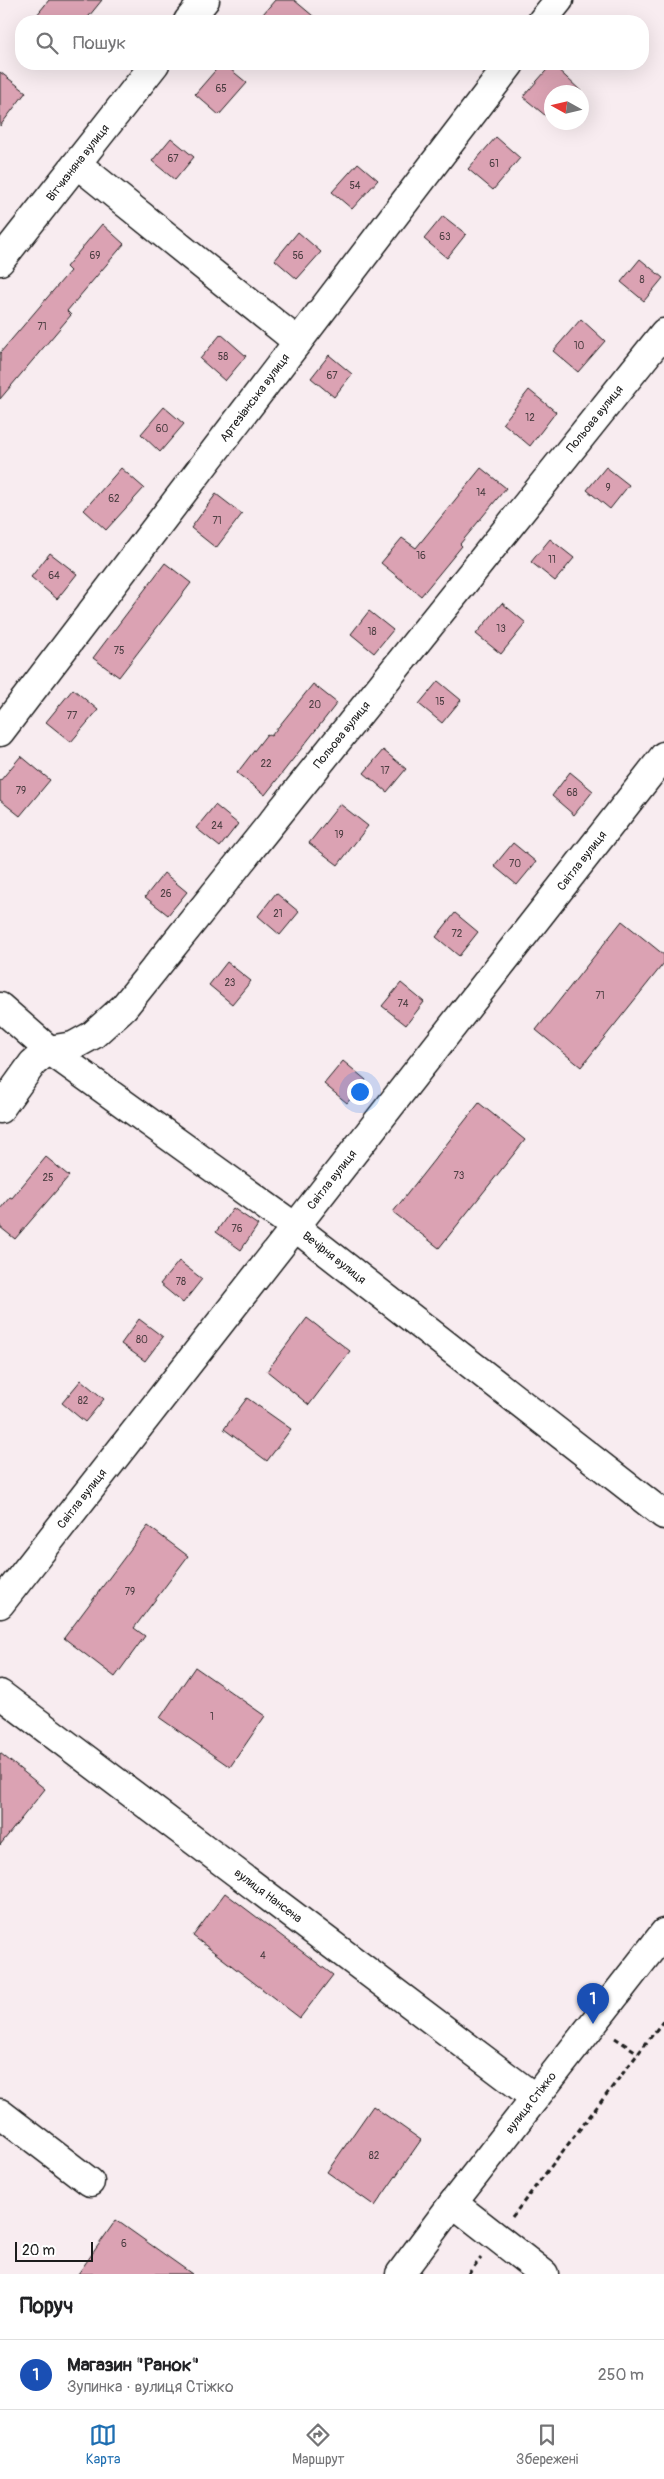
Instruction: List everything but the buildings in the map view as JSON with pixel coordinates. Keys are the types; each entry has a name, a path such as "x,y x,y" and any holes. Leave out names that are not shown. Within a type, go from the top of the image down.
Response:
{"street":[{"path":"193,15 205,0"},
{"path":"547,15 559,0"},
{"name":"Вітчизняна вулиця","path":"0,261 150,70"},
{"name":"Артезіанська вулиця","path":"0,732 505,70"},
{"path":"76,164 298,342"},
{"name":"Польова вулиця","path":"49,1050 73,1046 93,1035 124,1007 664,333"},
{"name":"Світла вулиця","path":"0,1604 664,756"},
{"name":"Вечірня вулиця","path":"0,1007 49,1050 295,1227 664,1514"},
{"path":"0,1109 33,1063 49,1050"},
{"name":"вулиця Нансена","path":"0,1694 535,2098"},
{"name":"вулиця Стіжко","path":"400,2274 453,2203 664,1933"},
{"path":"0,2113 90,2182"},
{"path":"453,2203 544,2274"}],"path":[{"path":"468,2274 664,2020"}],"place":[{"name":"Магазин \"Ранок\"","path":"593,2024"}]}
